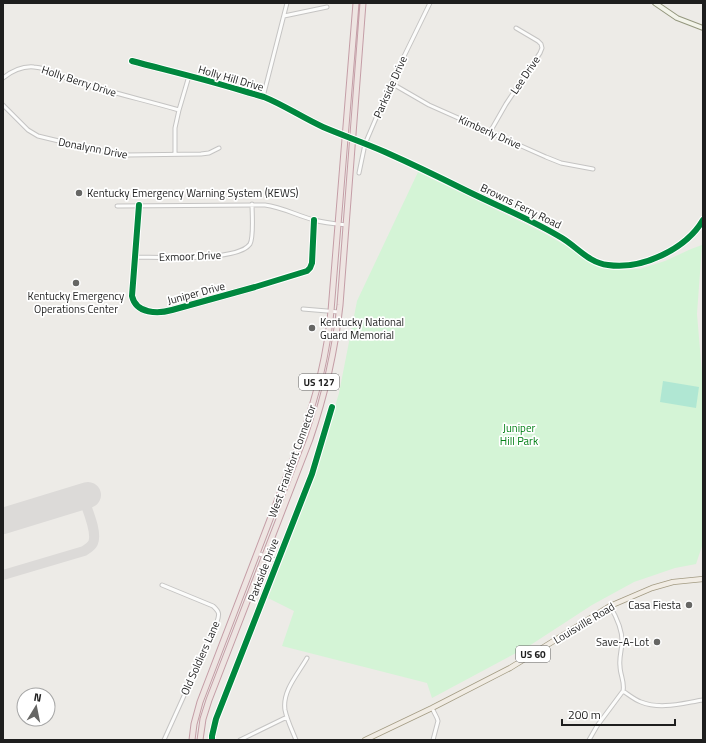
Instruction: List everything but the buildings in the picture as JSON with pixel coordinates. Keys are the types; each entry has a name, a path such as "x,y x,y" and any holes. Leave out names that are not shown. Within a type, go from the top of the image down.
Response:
{"highway":[{"name":"West Frankfort Connector","path":"192,740 194,724 200,702 313,406 325,355 331,311 356,3"},
{"name":"West Frankfort Connector","path":"200,740 203,719 209,700 308,444 327,384 333,356 339,312 364,3"}],"main road":[{"path":"655,3 677,18 703,28"},
{"name":"Louisville Road","path":"365,740 510,668 610,606 656,586 703,578"}],"street":[{"path":"263,97 287,3"},
{"name":"Parkside Drive","path":"360,173 365,144 391,83 430,3"},
{"path":"284,16 327,7"},
{"name":"Lee Drive","path":"490,132 542,48 538,41 516,28"},
{"name":"Holly Hill Drive","path":"132,61 210,81 263,97 365,144"},
{"name":"Holly Berry Drive","path":"3,78 20,68 40,67 74,81 179,110"},
{"path":"174,154 175,128 189,76"},
{"name":"Kimberly Drive","path":"391,83 429,105 554,160 593,169"},
{"name":"Donalynn Drive","path":"3,105 33,134 118,154 204,154 210,153 219,148"},
{"name":"Browns Ferry Road","path":"365,144 387,152 541,227 561,238 594,261 606,265 619,266 634,264 661,256 689,238 703,220"},
{"path":"117,206 252,204 272,206 314,220 346,225"},
{"name":"Exmoor Drive","path":"136,257 210,257 227,254 242,249 249,245 252,239 252,204"},
{"name":"Juniper Drive","path":"139,206 132,296 134,302 140,308 150,312 161,313 307,271 312,263 314,220"},
{"path":"303,309 339,312"},
{"name":"Parkside Drive","path":"212,740 216,719 312,474 332,407"},
{"path":"257,553 278,561"},
{"name":"Old Soldiers Lane","path":"162,585 213,606 218,611 219,615 216,625 164,740"},
{"path":"589,740 597,726 623,691 620,667 622,634 610,606"},
{"path":"296,740 287,717 285,704 286,694 307,658"},
{"path":"623,691 640,702 659,706 670,706 703,700"},
{"path":"432,708 438,721 433,740"},
{"path":"240,740 287,717"}],"green space":[{"name":"Juniper Hill Park","path":"418,172 538,230 603,268 616,270 640,269 665,261 702,245 697,314 703,385 703,543 696,564 675,568 634,582 592,605 529,646 432,698 427,683 282,646 294,611 268,598 311,487 339,393 357,301"},
{"path":"663,381 699,387 696,408 660,402"}],"taxiway":[{"path":"3,575 84,551 90,547 93,543 94,533 83,497"}],"runway":[{"path":"3,521 88,495"}],"cycle path":[{"path":"132,61 221,84 271,100 308,120 395,157 526,219 562,238 589,258 601,264 621,266 649,261 686,240 703,220"},
{"path":"139,205 132,296 134,302 138,306 154,312 172,310 307,271 312,263 314,220"},
{"path":"212,740 216,719 312,474 332,407"}],"place":[{"name":"Kentucky Emergency Warning System (KEWS)","path":"79,193"},
{"name":"Kentucky Emergency Operations Center","path":"76,283"},
{"name":"Kentucky National Guard Memorial","path":"312,328"},
{"name":"Casa Fiesta","path":"689,605"},
{"name":"Save-A-Lot","path":"657,642"}]}
